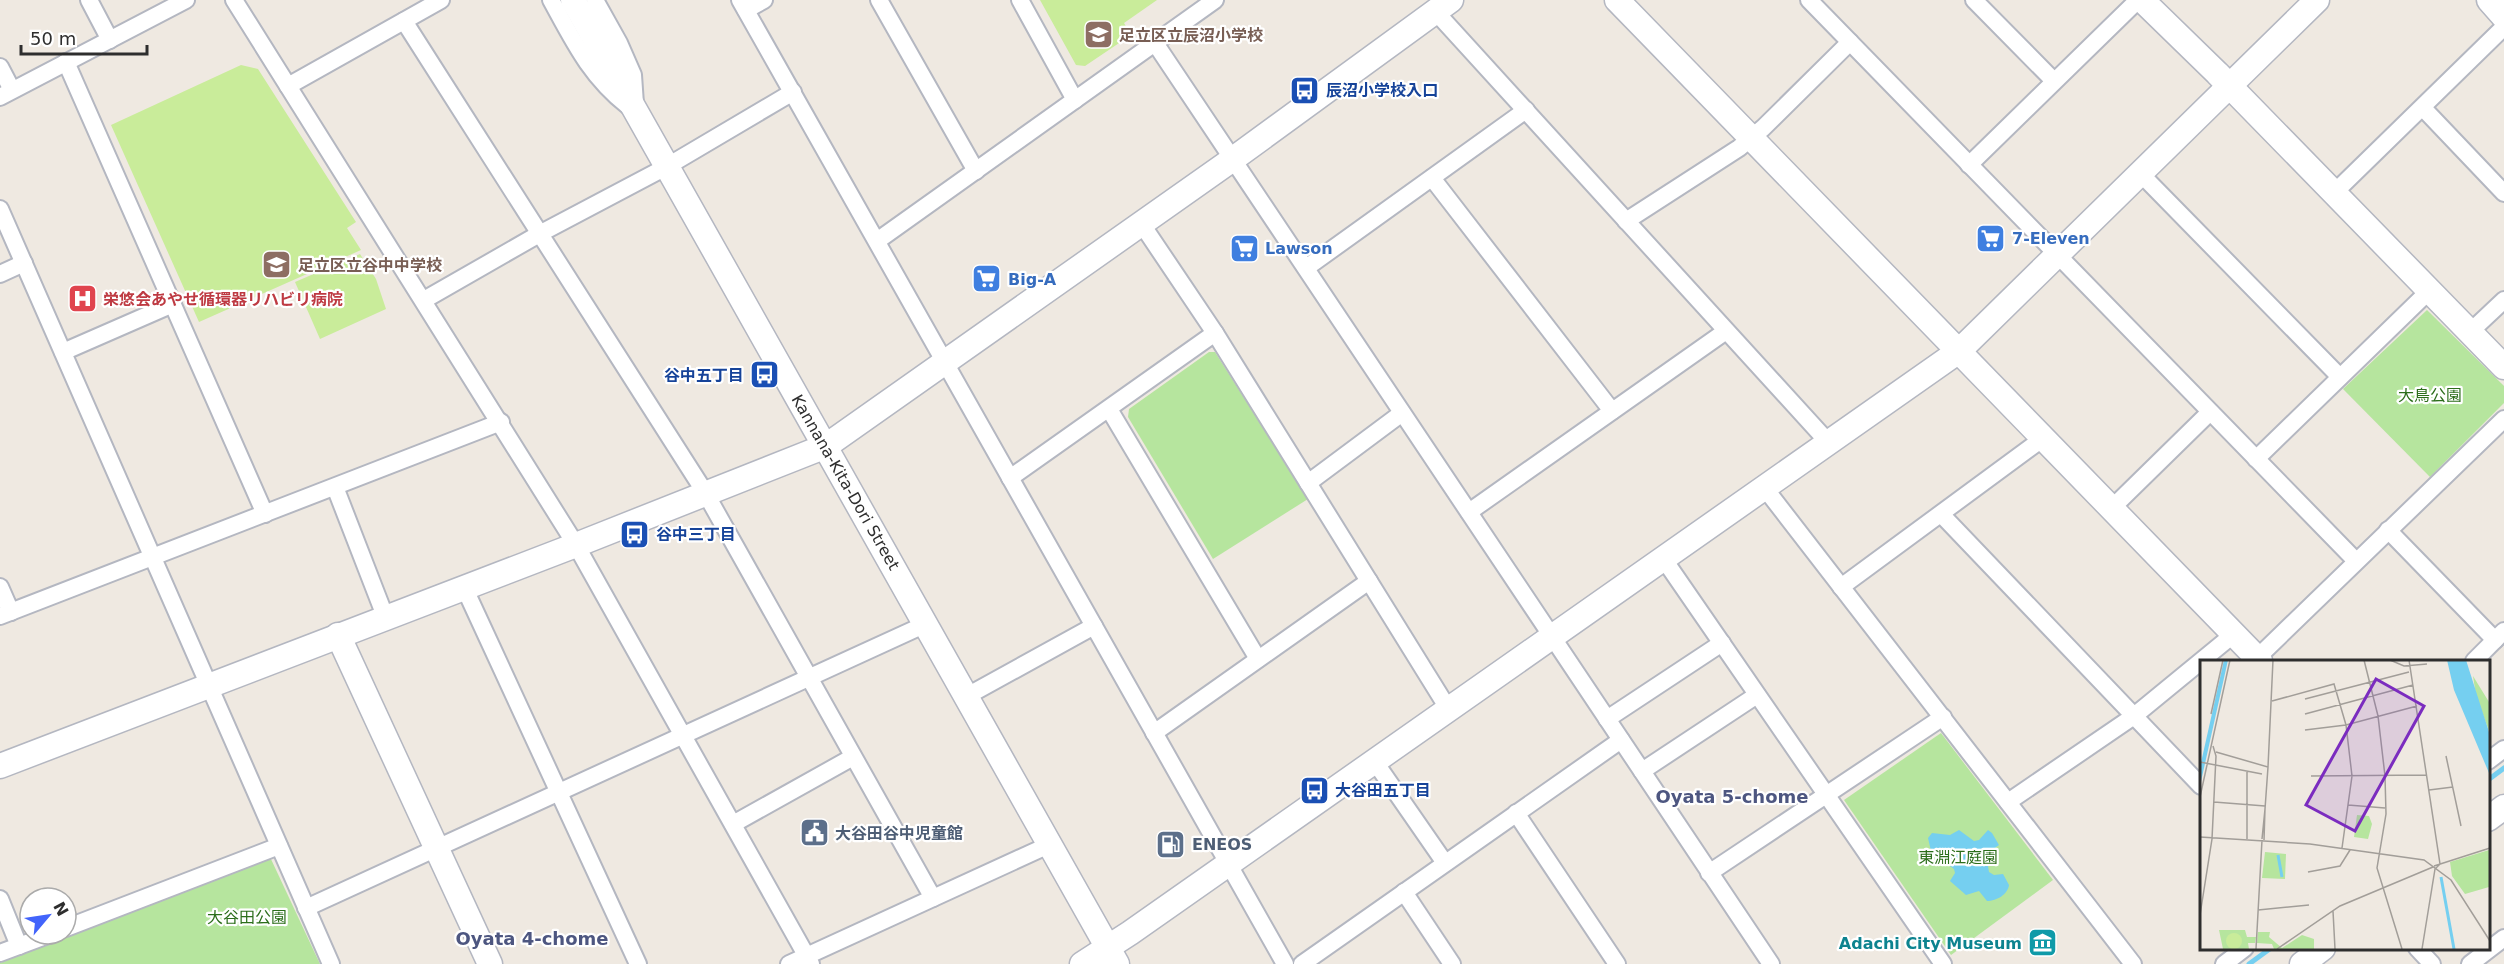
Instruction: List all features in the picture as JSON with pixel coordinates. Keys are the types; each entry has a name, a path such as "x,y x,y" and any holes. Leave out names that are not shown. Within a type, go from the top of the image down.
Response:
{"street":[{"path":"89,0 110,40"},
{"path":"0,67 6,94 186,0"},
{"path":"234,0 501,422 576,545 809,960"},
{"path":"288,86 441,0"},
{"path":"551,0 585,61 607,89 636,113"},
{"name":"Kannana-Kita-Dori Street","path":"573,0 1113,956"},
{"path":"595,0 619,43 633,75 636,113"},
{"path":"765,0 743,5 1285,964"},
{"path":"879,0 976,171"},
{"path":"1020,0 1076,100"},
{"path":"877,241 1215,0"},
{"path":"1617,0 1959,351 2042,440 2259,660 2356,561 2504,419"},
{"path":"1809,0 2356,561"},
{"path":"1974,0 2054,81"},
{"path":"1969,165 2140,0 2229,85 2504,367"},
{"path":"1082,964 1113,956 1228,864 1959,351 2318,0"},
{"path":"2489,0 2504,17"},
{"path":"0,766 385,616 576,545 826,446 1233,159 1443,6 1526,110 1828,442"},
{"path":"404,21 706,494 933,898"},
{"path":"2334,192 2504,27"},
{"path":"1626,221 1752,137 1850,42"},
{"path":"1155,43 1771,964"},
{"path":"66,62 265,514"},
{"path":"424,300 541,233 666,167 793,92"},
{"path":"2423,108 2504,193"},
{"path":"1306,268 1526,110"},
{"path":"2140,173 2340,377"},
{"path":"1432,178 1612,411"},
{"path":"0,209 331,964"},
{"path":"1141,223 1215,333 1449,710"},
{"path":"0,274 24,263"},
{"path":"2256,459 2430,290"},
{"path":"2470,332 2504,300"},
{"path":"63,352 172,304"},
{"path":"1469,512 1726,331"},
{"path":"1011,478 1215,333"},
{"path":"1110,409 1258,659"},
{"path":"1308,483 1402,412"},
{"path":"2111,509 2210,412"},
{"path":"0,587 6,614 501,422"},
{"path":"1842,587 2042,440"},
{"path":"335,487 385,616"},
{"path":"1764,487 2133,964"},
{"path":"1941,514 2200,785"},
{"path":"2388,530 2500,635 2475,660"},
{"path":"1663,558 1943,964"},
{"path":"1154,733 1369,581"},
{"path":"464,587 638,964"},
{"path":"306,908 926,624"},
{"path":"968,696 1094,626"},
{"path":"2202,660 2234,634"},
{"path":"338,635 490,964"},
{"path":"1607,719 1722,643"},
{"path":"2008,802 2134,716 2200,662"},
{"path":"1642,771 1757,695"},
{"path":"1709,873 1943,717"},
{"path":"1302,964 1621,740"},
{"path":"2489,760 2504,749"},
{"path":"733,824 853,757"},
{"path":"1374,762 1445,863"},
{"path":"2489,818 2504,807"},
{"path":"1516,813 1617,964"},
{"path":"789,964 809,960 933,898 1051,844"},
{"path":"78,923 279,846"},
{"path":"1404,892 1452,964"},
{"path":"0,899 18,944"},
{"path":"2470,964 2504,938"},
{"path":"0,953 19,946"},
{"path":"2224,964 2244,949"},
{"path":"2302,964 2322,949"},
{"path":"2418,949 2432,964"}],"green space":[{"name":"足立区立辰沼小学校","path":"1040,0 1157,0 1124,23 1131,35 1085,66 1076,65"},
{"path":"241,65 258,69 356,222 347,228 361,250 199,322 111,125"},
{"path":"360,254 376,279 386,309 320,339 295,282"},
{"name":"大鳥公園","path":"2427,310 2504,386 2504,403 2430,477 2343,389"},
{"path":"1209,352 1215,352 1308,499 1213,559 1128,417 1129,409"},
{"name":"東淵江庭園","path":"1941,733 2053,880 1951,955 1844,800"},
{"name":"大谷田公園","path":"270,857 320,964 0,964 43,946 78,946 78,932"}],"water":[{"path":"1959,830 1974,841 1979,840 1988,830 1999,845 1989,852 1992,858 1988,866 1989,872 1994,875 2003,874 2009,885 2007,891 1995,900 1987,901 1979,891 1966,895 1950,881 1955,873 1954,869 1946,863 1942,865 1931,851 1928,838 1932,833 1950,835"}],"waterway":[{"path":"2489,779 2504,768"},
{"path":"2249,964 2270,949"}],"place":[{"name":"足立区立辰沼小学校","path":"1098,35"},
{"name":"辰沼小学校入口","path":"1305,90"},
{"name":"7-Eleven","path":"1991,238"},
{"name":"Lawson","path":"1244,248"},
{"name":"足立区立谷中中学校","path":"277,265"},
{"name":"Big-A","path":"987,279"},
{"name":"栄悠会あやせ循環器リハビリ病院","path":"82,299"},
{"name":"谷中五丁目","path":"765,375"},
{"name":"谷中三丁目","path":"635,534"},
{"name":"大谷田五丁目","path":"1314,790"},
{"name":"大谷田谷中児童館","path":"814,833"},
{"name":"ENEOS","path":"1171,844"},
{"name":"Adachi City Museum","path":"2043,943"}],"district":[{"name":"Oyata 5-chome","path":"1732,797"},
{"name":"Oyata 4-chome","path":"532,939"}]}
